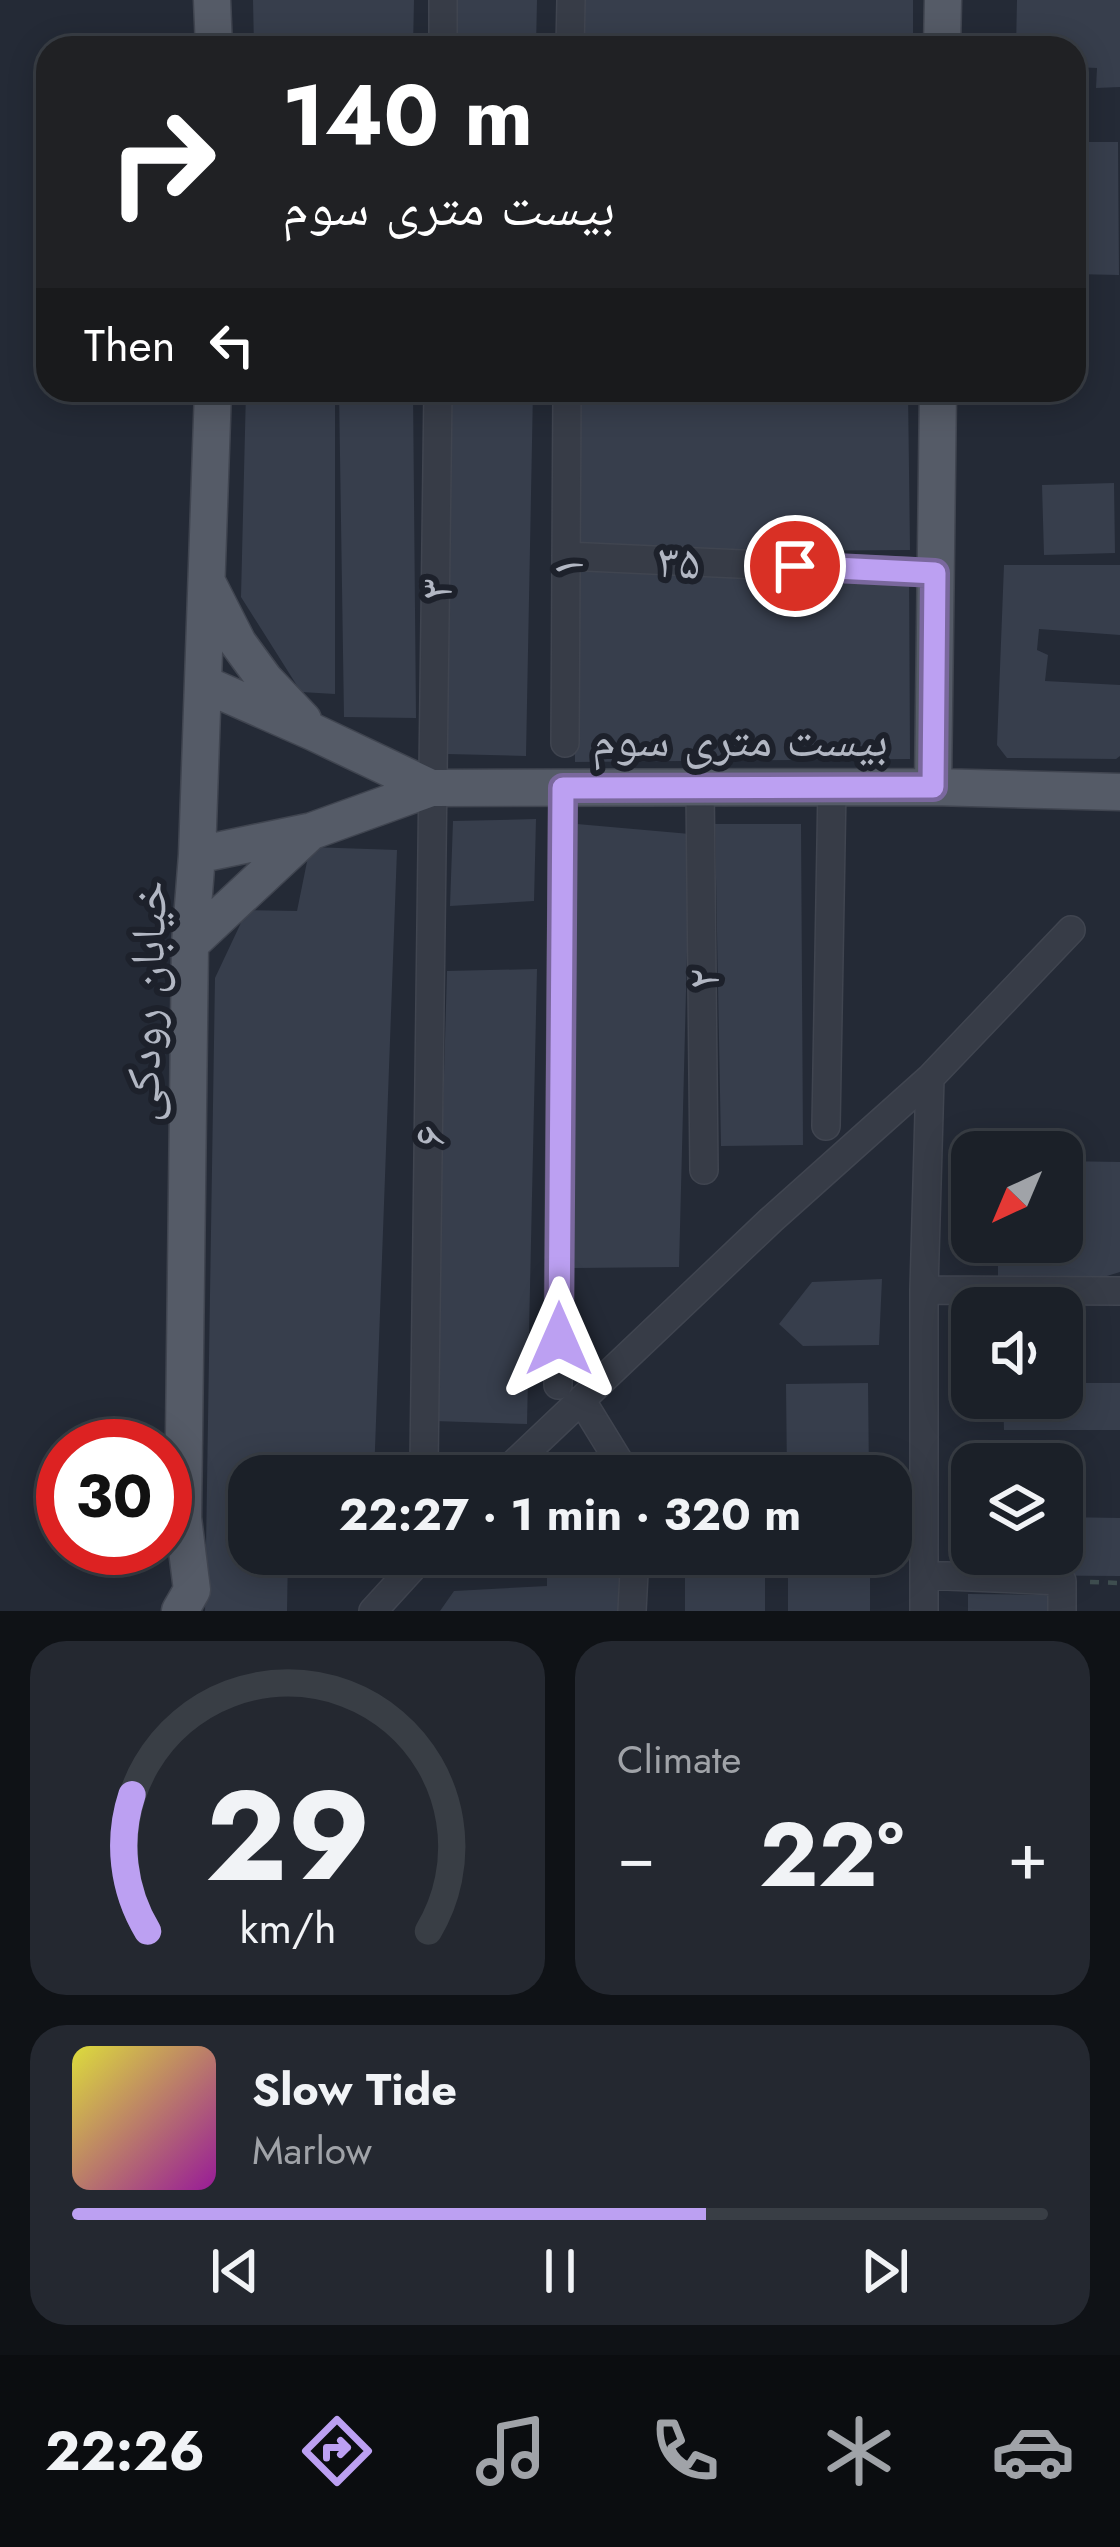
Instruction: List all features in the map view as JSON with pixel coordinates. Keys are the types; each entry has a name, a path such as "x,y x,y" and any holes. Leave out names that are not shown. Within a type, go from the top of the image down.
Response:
{"main road":[{"path":"212,0 214,36"},
{"path":"942,36 943,0"},
{"name":"خیابان رودکی","path":"180,1611 192,1590 182,1518 190,944 213,402"},
{"path":"933,787 938,402"},
{"path":"206,581 251,661 313,732"},
{"name":"بیست متری سوم","path":"204,684 431,788"},
{"name":"بیست متری سوم","path":"197,855 312,831 431,788 933,787 1120,792"},
{"path":"190,944 312,831"}],"street":[{"path":"443,0 443,36"},
{"path":"570,36 571,0"},
{"name":"۳","path":"431,788 438,402"},
{"name":"۱","path":"565,743 567,402"},
{"name":"۳۵","path":"566,556 935,573"},
{"path":"826,1126 832,787"},
{"name":"۶","path":"424,1455 431,788"},
{"path":"559,1384 563,788"},
{"name":"۲","path":"700,788 704,1170"},
{"path":"524,1455 771,1220 930,1078 1071,930"},
{"path":"924,1611 930,1078"},
{"path":"925,1290 1120,1291"},
{"path":"583,1401 615,1455"},
{"path":"373,1611 406,1575"},
{"path":"632,1611 634,1575"},
{"path":"924,1575 1063,1581 1062,1611"}],"building":[{"path":"253,0 414,0 413,36 254,36"},
{"path":"458,0 537,0 536,36 456,36"},
{"path":"577,0 913,0 913,36 577,36"},
{"path":"1017,0 1120,0 1120,87 1096,88 1097,68 1086,68 1086,36 1016,36"},
{"path":"1086,142 1118,142 1119,275 1086,274"},
{"path":"246,402 335,402 335,694 301,692 241,597"},
{"path":"339,402 413,402 416,718 344,717"},
{"path":"452,402 533,402 526,756 447,754"},
{"path":"572,402 908,402 910,550 574,552"},
{"path":"1114,483 1115,553 1044,555 1042,485"},
{"path":"1004,565 1120,565 1120,635 1039,629 1037,650 1048,655 1045,681 1120,685 1120,756 1116,759 1007,758 997,745"},
{"path":"909,568 910,759 575,762 573,571"},
{"path":"536,819 534,901 450,906 453,821"},
{"path":"577,824 690,834 679,1267 574,1268"},
{"path":"715,824 801,824 803,1145 721,1146"},
{"path":"310,847 397,850 375,1455 228,1455 228,1575 288,1575 287,1611 205,1611 215,978 247,910 297,911"},
{"path":"537,969 527,1424 434,1421 447,971"},
{"path":"1083,1161 1120,1162 1120,1272 1097,1279 998,1277 998,1263 1083,1263"},
{"path":"882,1279 879,1345 803,1346 779,1324 812,1282"},
{"path":"868,1383 869,1455 787,1455 786,1384"},
{"path":"1083,1383 1120,1383 1120,1430 1004,1430 1004,1419 1083,1419"},
{"path":"1083,1517 1120,1518 1120,1576 991,1575 1083,1575"},
{"path":"547,1575 623,1575 623,1611 440,1611 454,1591 547,1586"},
{"path":"685,1575 765,1575 765,1611 685,1611"},
{"path":"788,1575 870,1575 870,1611 788,1611"},
{"path":"968,1594 1052,1595 1051,1611 968,1611"}],"route":[{"path":"559,1339 563,788 933,787 935,573 795,566"}]}
